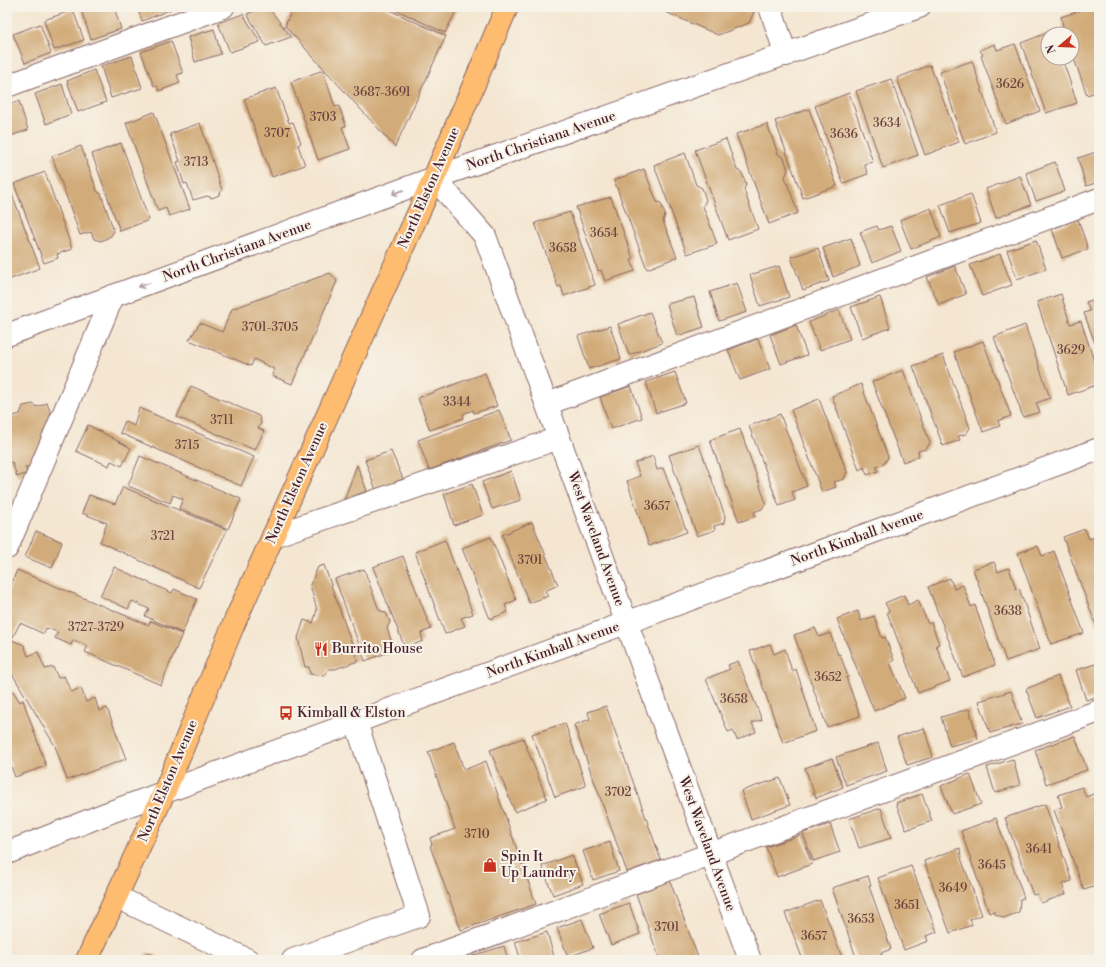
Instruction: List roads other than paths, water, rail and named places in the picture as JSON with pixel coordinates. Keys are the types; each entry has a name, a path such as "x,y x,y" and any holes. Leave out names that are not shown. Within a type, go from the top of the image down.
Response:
{"main road":[{"name":"North Elston Avenue","path":"87,960 164,793 272,536 434,178 508,7"}],"street":[{"path":"7,86 223,7"},
{"path":"770,7 786,55"},
{"name":"North Christiana Avenue","path":"7,335 434,178 919,7"},
{"name":"West Waveland Avenue","path":"434,178 485,236 750,960"},
{"path":"547,404 1099,199"},
{"path":"7,548 113,296"},
{"path":"272,536 559,438"},
{"name":"North Kimball Avenue","path":"7,853 164,793 1099,449"},
{"path":"423,960 1099,711"},
{"path":"293,960 419,916 356,722"},
{"path":"116,897 248,960"}],"place":[{"name":"Burrito House","path":"321,649"},
{"name":"Kimball & Elston","path":"286,713"},
{"name":"Spin It Up Laundry","path":"490,865"}]}
